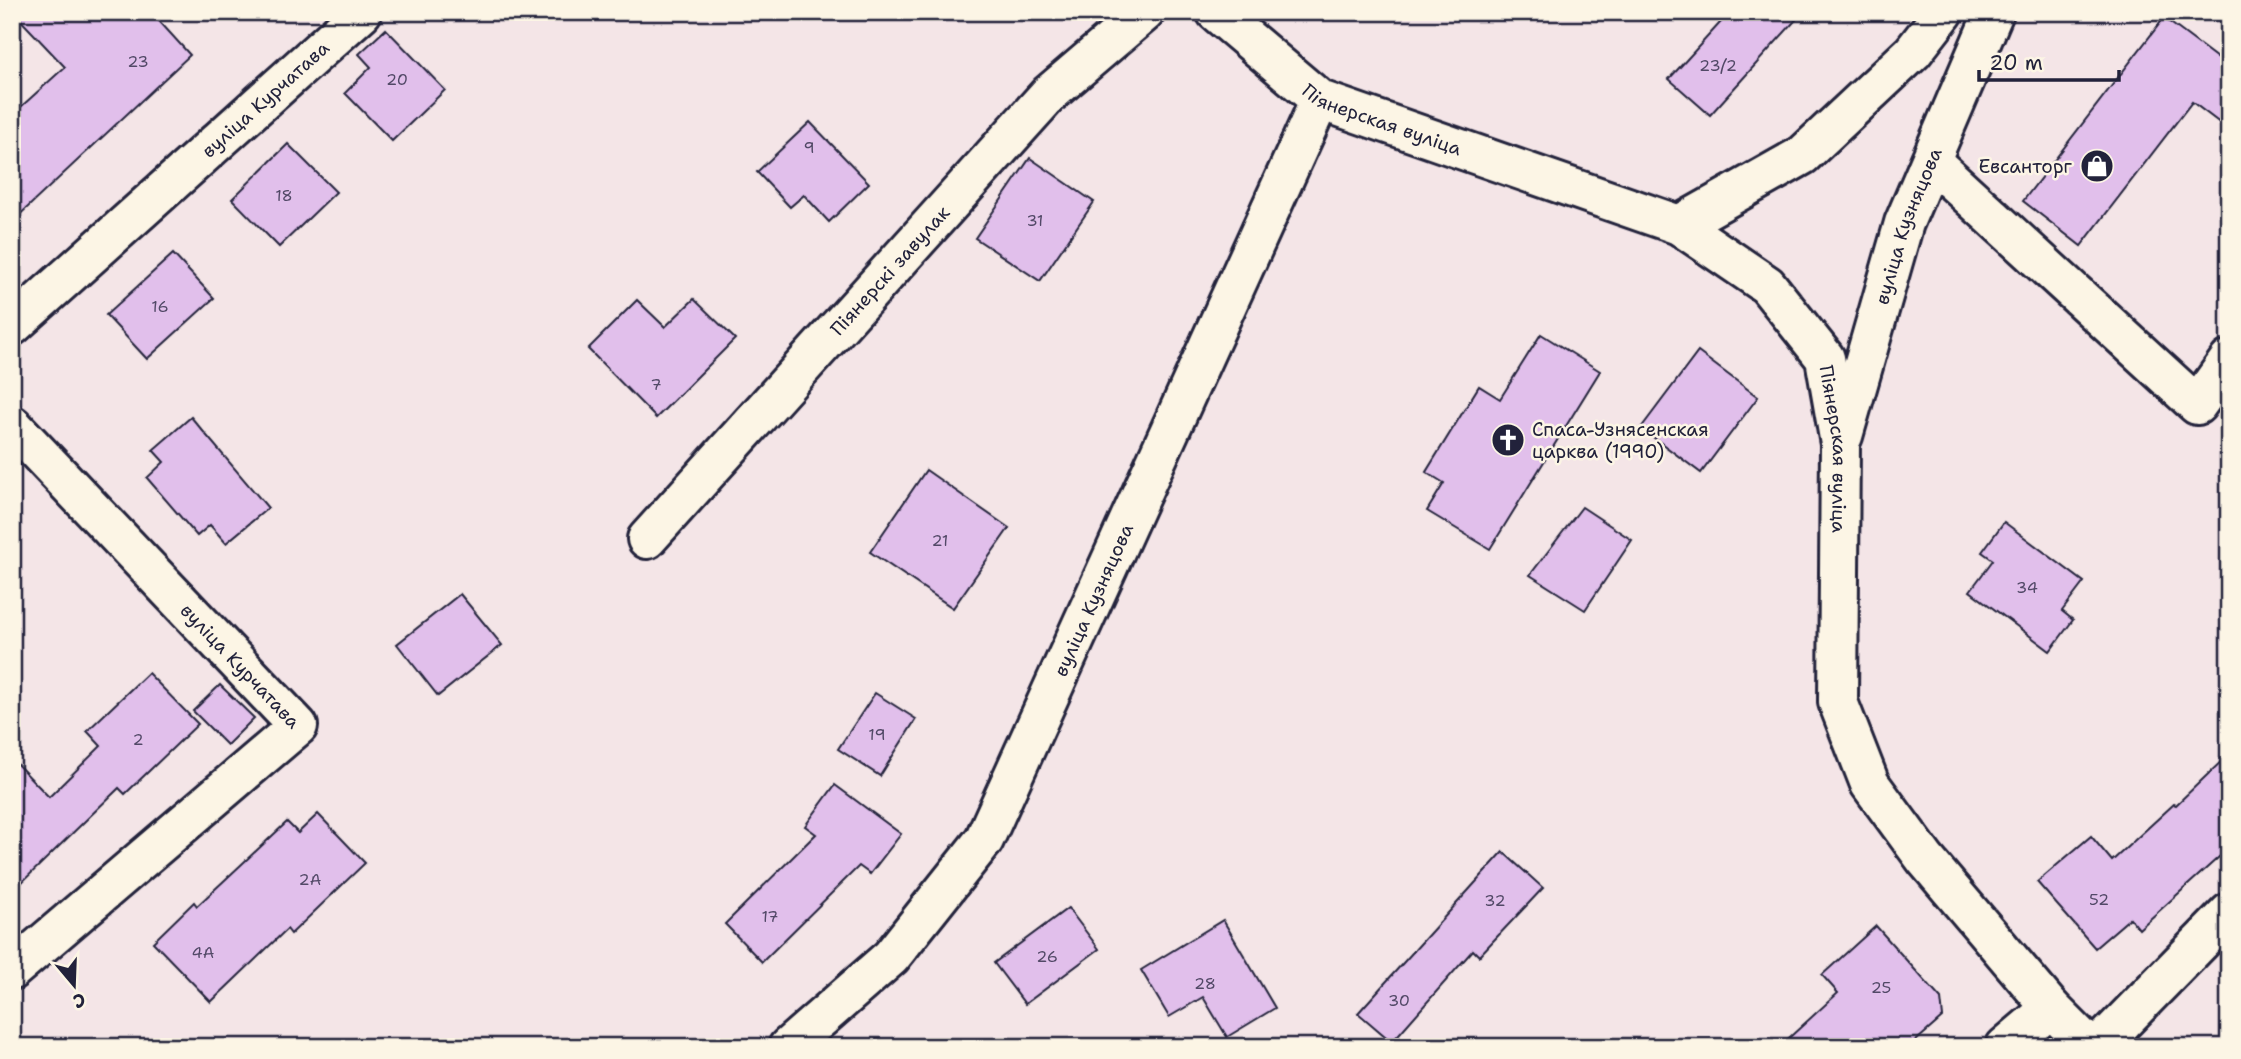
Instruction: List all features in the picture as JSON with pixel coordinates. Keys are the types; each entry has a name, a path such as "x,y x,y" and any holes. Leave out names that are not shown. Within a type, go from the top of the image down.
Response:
{"street":[{"name":"вуліца Курчатава","path":"12,326 362,12"},
{"name":"Піянерскі завулак","path":"647,539 1049,94 1145,12"},
{"name":"Піянерская вуліца","path":"1216,12 1320,100 1679,225 1767,285 1825,358 1840,444 1838,702 1870,784 1925,859 2051,1007 2090,1047"},
{"path":"1679,225 1803,155 1913,52 1944,12"},
{"name":"вуліца Кузняцова","path":"1840,444 1904,223 1994,12"},
{"name":"вуліца Кузняцова","path":"788,1047 891,957 984,840 1320,100"},
{"path":"1931,161 2197,405 2229,360"},
{"name":"вуліца Курчатава","path":"12,425 298,726 12,970"},
{"path":"2098,1047 2229,914"},
{"path":"2005,1047 2051,1007"}],"building":[{"path":"13,12 151,12 190,55 12,222 12,115 65,67"},
{"path":"1730,12 1803,12 1710,115 1669,79"},
{"name":"Евсанторг","path":"2164,18 2229,67 2229,130 2192,102 2081,246 2023,201"},
{"path":"386,29 445,90 392,141 345,93 371,67 359,54"},
{"path":"810,122 869,183 829,222 804,195 790,207 757,172"},
{"path":"288,144 336,192 279,247 232,199"},
{"path":"1030,158 1094,202 1040,281 975,238"},
{"path":"173,254 214,298 147,359 106,315"},
{"path":"694,299 735,339 656,418 588,349 637,300 665,327"},
{"name":"Спаса-Узнясенская царква (1990)","path":"1541,334 1600,371 1490,549 1427,511 1444,483 1426,472 1479,386 1500,399"},
{"path":"1698,352 1758,397 1701,473 1641,428"},
{"path":"191,417 268,508 226,543 210,525 197,536 147,478 164,462 153,450"},
{"path":"926,470 1009,528 953,608 870,552"},
{"path":"1582,507 1632,540 1585,610 1530,575"},
{"path":"2004,522 2084,582 2062,611 2073,620 2050,651 1970,591 1993,560 1982,552"},
{"path":"460,594 502,645 438,696 397,644"},
{"path":"148,673 198,724 125,794 119,788 12,892 12,759 49,797 101,746 87,731"},
{"path":"220,685 254,718 227,745 193,711"},
{"path":"875,693 916,719 880,776 838,749"},
{"path":"2229,754 2229,848 2139,929 2130,918 2095,948 2037,882 2091,836 2112,861"},
{"path":"835,785 901,834 870,874 859,866 762,962 725,924 816,834 805,826"},
{"path":"318,814 365,863 291,934 287,929 211,1002 153,942 194,902 197,906 287,822 298,833"},
{"path":"1503,852 1543,888 1479,956 1473,950 1392,1042 1358,1013"},
{"path":"1068,908 1099,949 1025,1004 994,963"},
{"path":"1223,920 1275,1008 1227,1037 1203,997 1169,1017 1141,970"},
{"path":"1876,926 1941,999 1943,1017 1909,1047 1779,1047 1838,993 1822,975"}],"place":[{"name":"Евсанторг","path":"2097,166"},
{"name":"Спаса-Узнясенская царква (1990)","path":"1508,440"}]}
